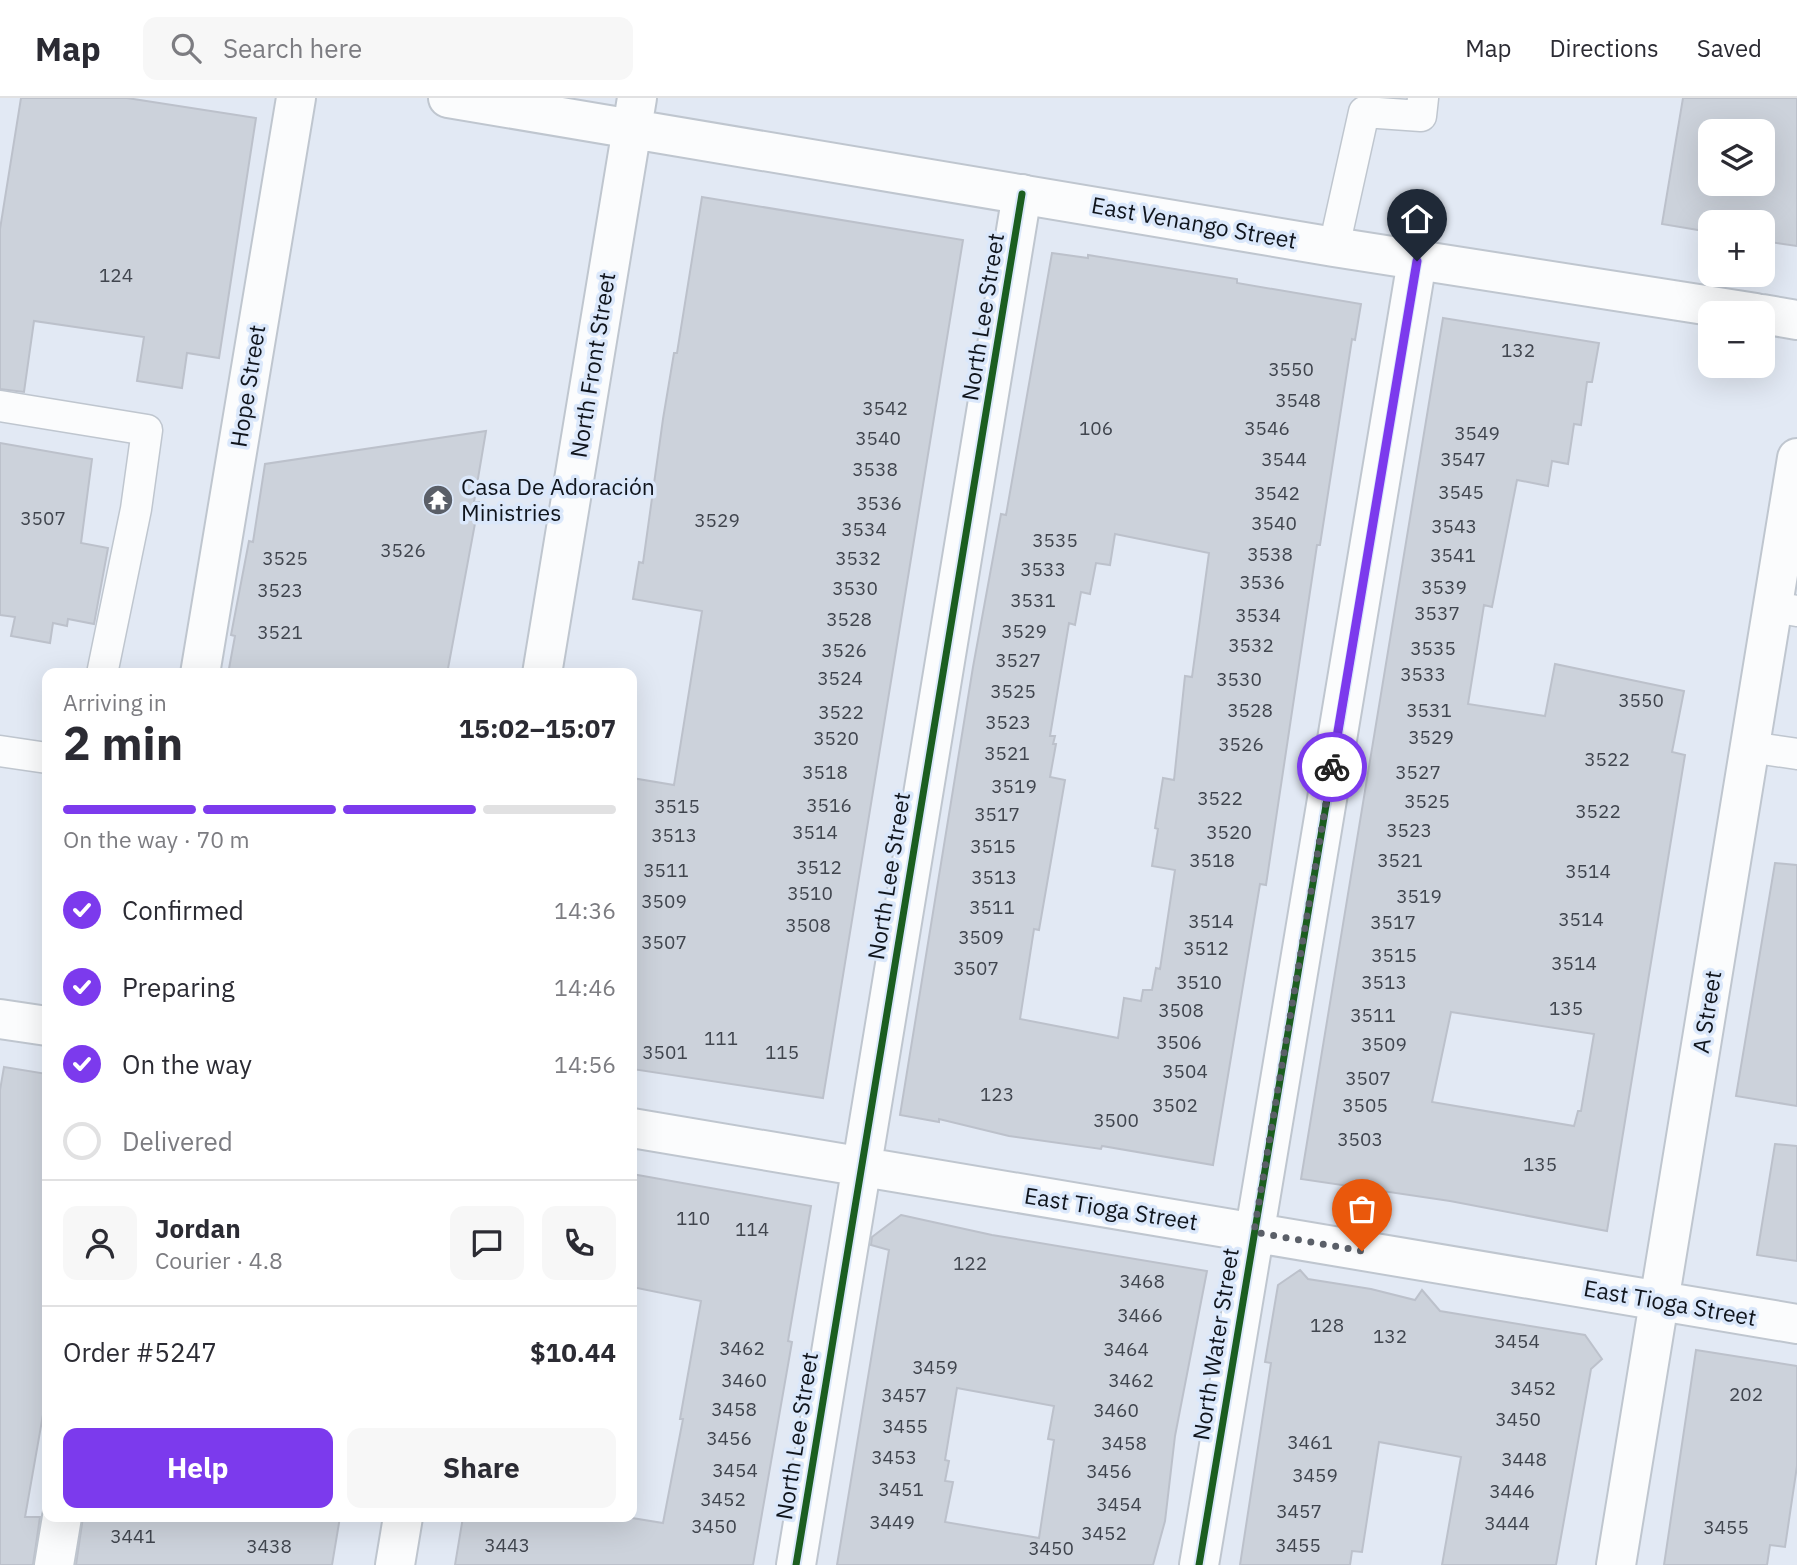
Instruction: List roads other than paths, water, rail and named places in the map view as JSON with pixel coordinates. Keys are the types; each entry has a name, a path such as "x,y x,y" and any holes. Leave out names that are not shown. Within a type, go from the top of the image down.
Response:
{"street":[{"name":"Hope Street","path":"201,668 296,98"},
{"name":"East Venango Street","path":"448,98 634,114 1023,194 1417,261 1698,304"},
{"name":"North Front Street","path":"543,668 634,114"},
{"name":"North Lee Street","path":"796,1565 1023,194"},
{"name":"North Water Street","path":"1199,1565 1417,261"},
{"path":"1775,316 1797,320"},
{"name":"A Street","path":"1616,1565 1750,747 1785,609 1797,458"},
{"path":"0,1019 42,1025"},
{"name":"East Tioga Street","path":"637,1129 1797,1324"},
{"path":"54,1565 61,1522"},
{"path":"395,1565 402,1522"}],"lane":[{"path":"1334,247 1364,112 1421,116 1423,98"},
{"path":"0,406 147,430 136,509 103,668"},
{"path":"1750,747 1797,754"},
{"path":"0,751 42,757"}],"place":[{"name":"Casa De Adoración Ministries","path":"438,500"}]}
